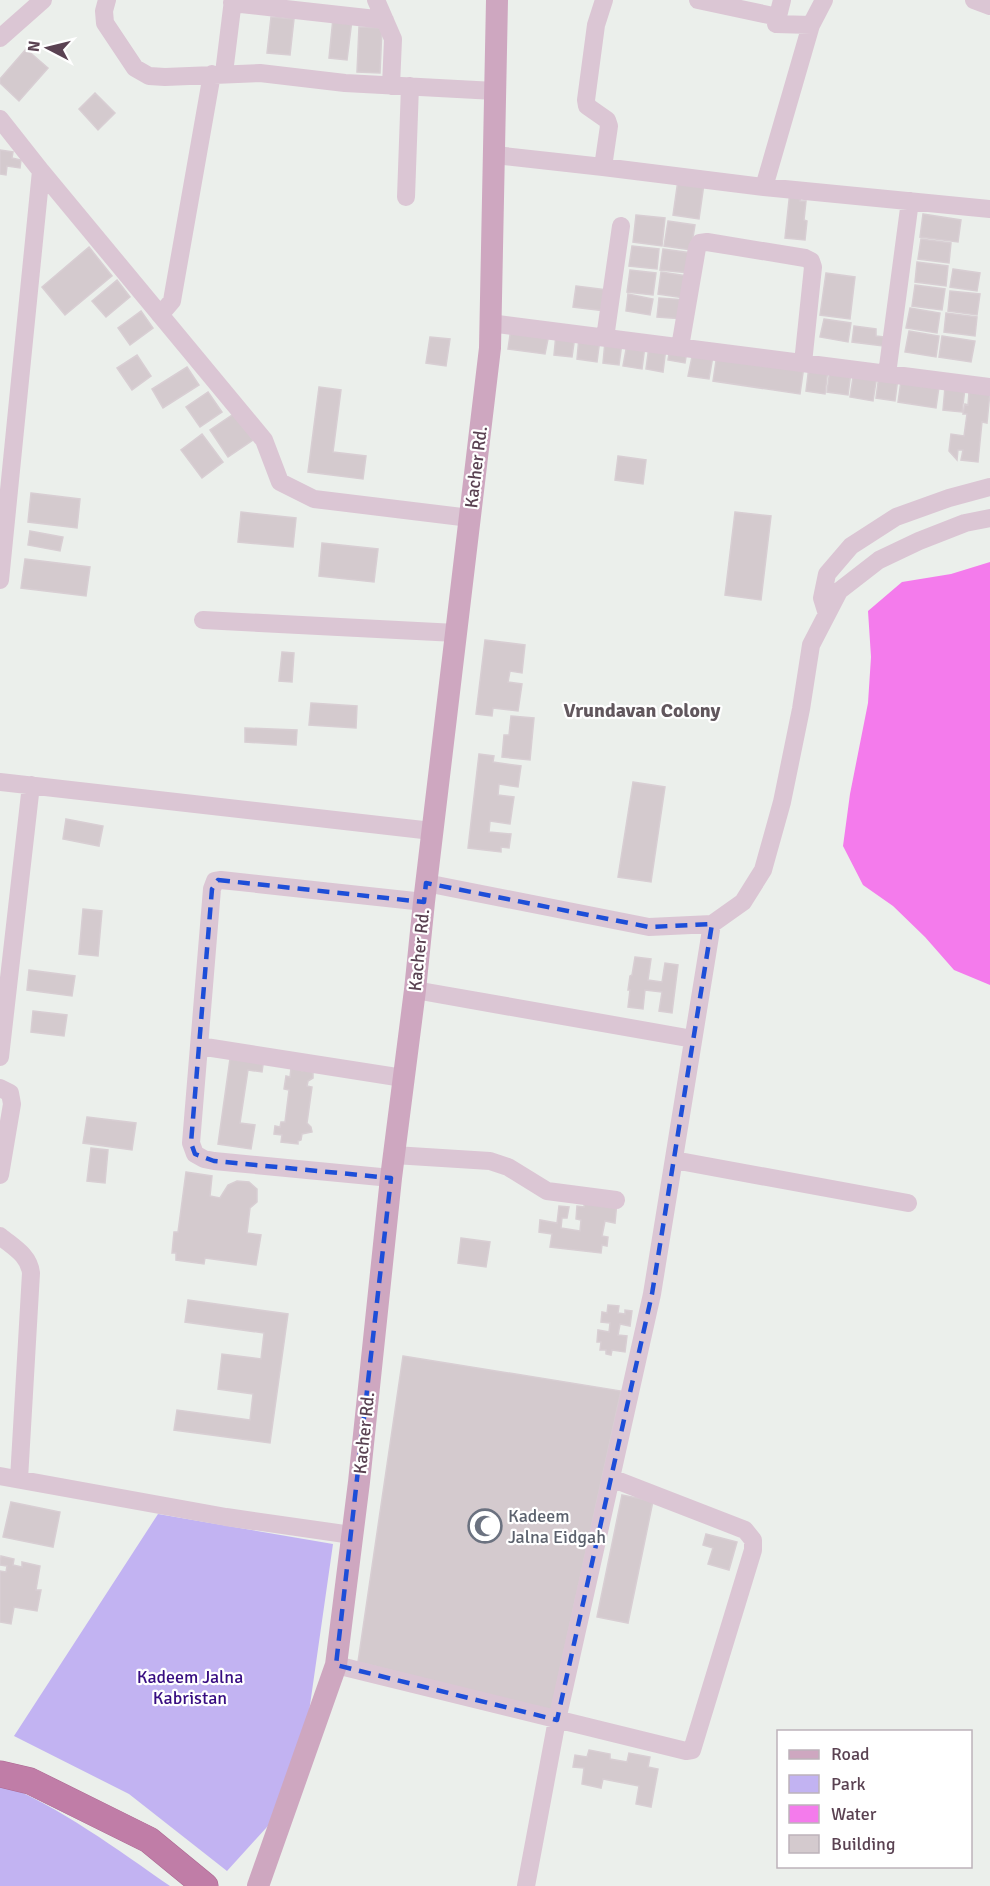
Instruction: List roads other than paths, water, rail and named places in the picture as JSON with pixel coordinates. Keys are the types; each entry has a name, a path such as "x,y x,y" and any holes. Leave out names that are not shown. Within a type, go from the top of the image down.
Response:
{"highway":[{"path":"0,1774 30,1781 149,1840 205,1886"}],"main road":[{"name":"Kacher Rd.","path":"258,1886 336,1665 391,1178 490,348 497,0"}],"street":[{"path":"0,38 43,0"},
{"path":"107,0 104,16 107,29 135,68 142,73 157,77 260,73 345,83 495,91"},
{"path":"376,0 391,32 393,44 390,86"},
{"path":"603,166 609,126 607,120 587,106 586,100 597,25 604,0"},
{"path":"698,0 780,9 776,24 811,25"},
{"path":"764,187 811,25 824,0"},
{"path":"974,0 990,6"},
{"path":"160,315 172,301 233,2 385,21"},
{"path":"406,197 410,87"},
{"path":"0,119 264,440 280,482 314,499 470,518"},
{"path":"495,155 603,166 764,187 990,209"},
{"path":"0,580 41,171"},
{"path":"887,374 909,201"},
{"path":"605,338 621,226"},
{"path":"680,347 698,248 700,243 704,242 805,258 811,261 813,267 803,363"},
{"path":"490,323 990,387"},
{"path":"827,614 822,598 827,574 851,546 896,517 949,498 990,487"},
{"path":"391,1178 214,1161 195,1154 191,1143 212,889 215,881 425,892 649,927 712,924 743,902 763,870 782,801 801,709 811,645 839,591 879,560 965,523 990,518"},
{"path":"203,620 456,633"},
{"path":"0,782 432,831"},
{"path":"0,1057 31,785"},
{"path":"526,1886 557,1720 652,1294 712,924"},
{"path":"415,990 693,1039"},
{"path":"199,1046 403,1078"},
{"path":"0,1089 10,1094 12,1104 0,1175"},
{"path":"394,1155 490,1161 508,1167 546,1191 616,1200"},
{"path":"674,1160 908,1203"},
{"path":"0,1236 27,1258 31,1273 19,1479"},
{"path":"0,1476 226,1517 352,1535"},
{"path":"336,1665 557,1720 692,1750 753,1550 753,1540 745,1530 611,1478"}],"water":[{"path":"990,562 990,985 954,970 893,906 863,885 843,846 850,794 868,703 871,657 868,611 902,582 951,574"}],"place":[{"name":"Kadeem Jalna Eidgah","path":"485,1526"}],"district":[{"name":"Vrundavan Colony","path":"642,710"}],"park label":[{"name":"Kadeem Jalna Kabristan","path":"190,1687"}]}
